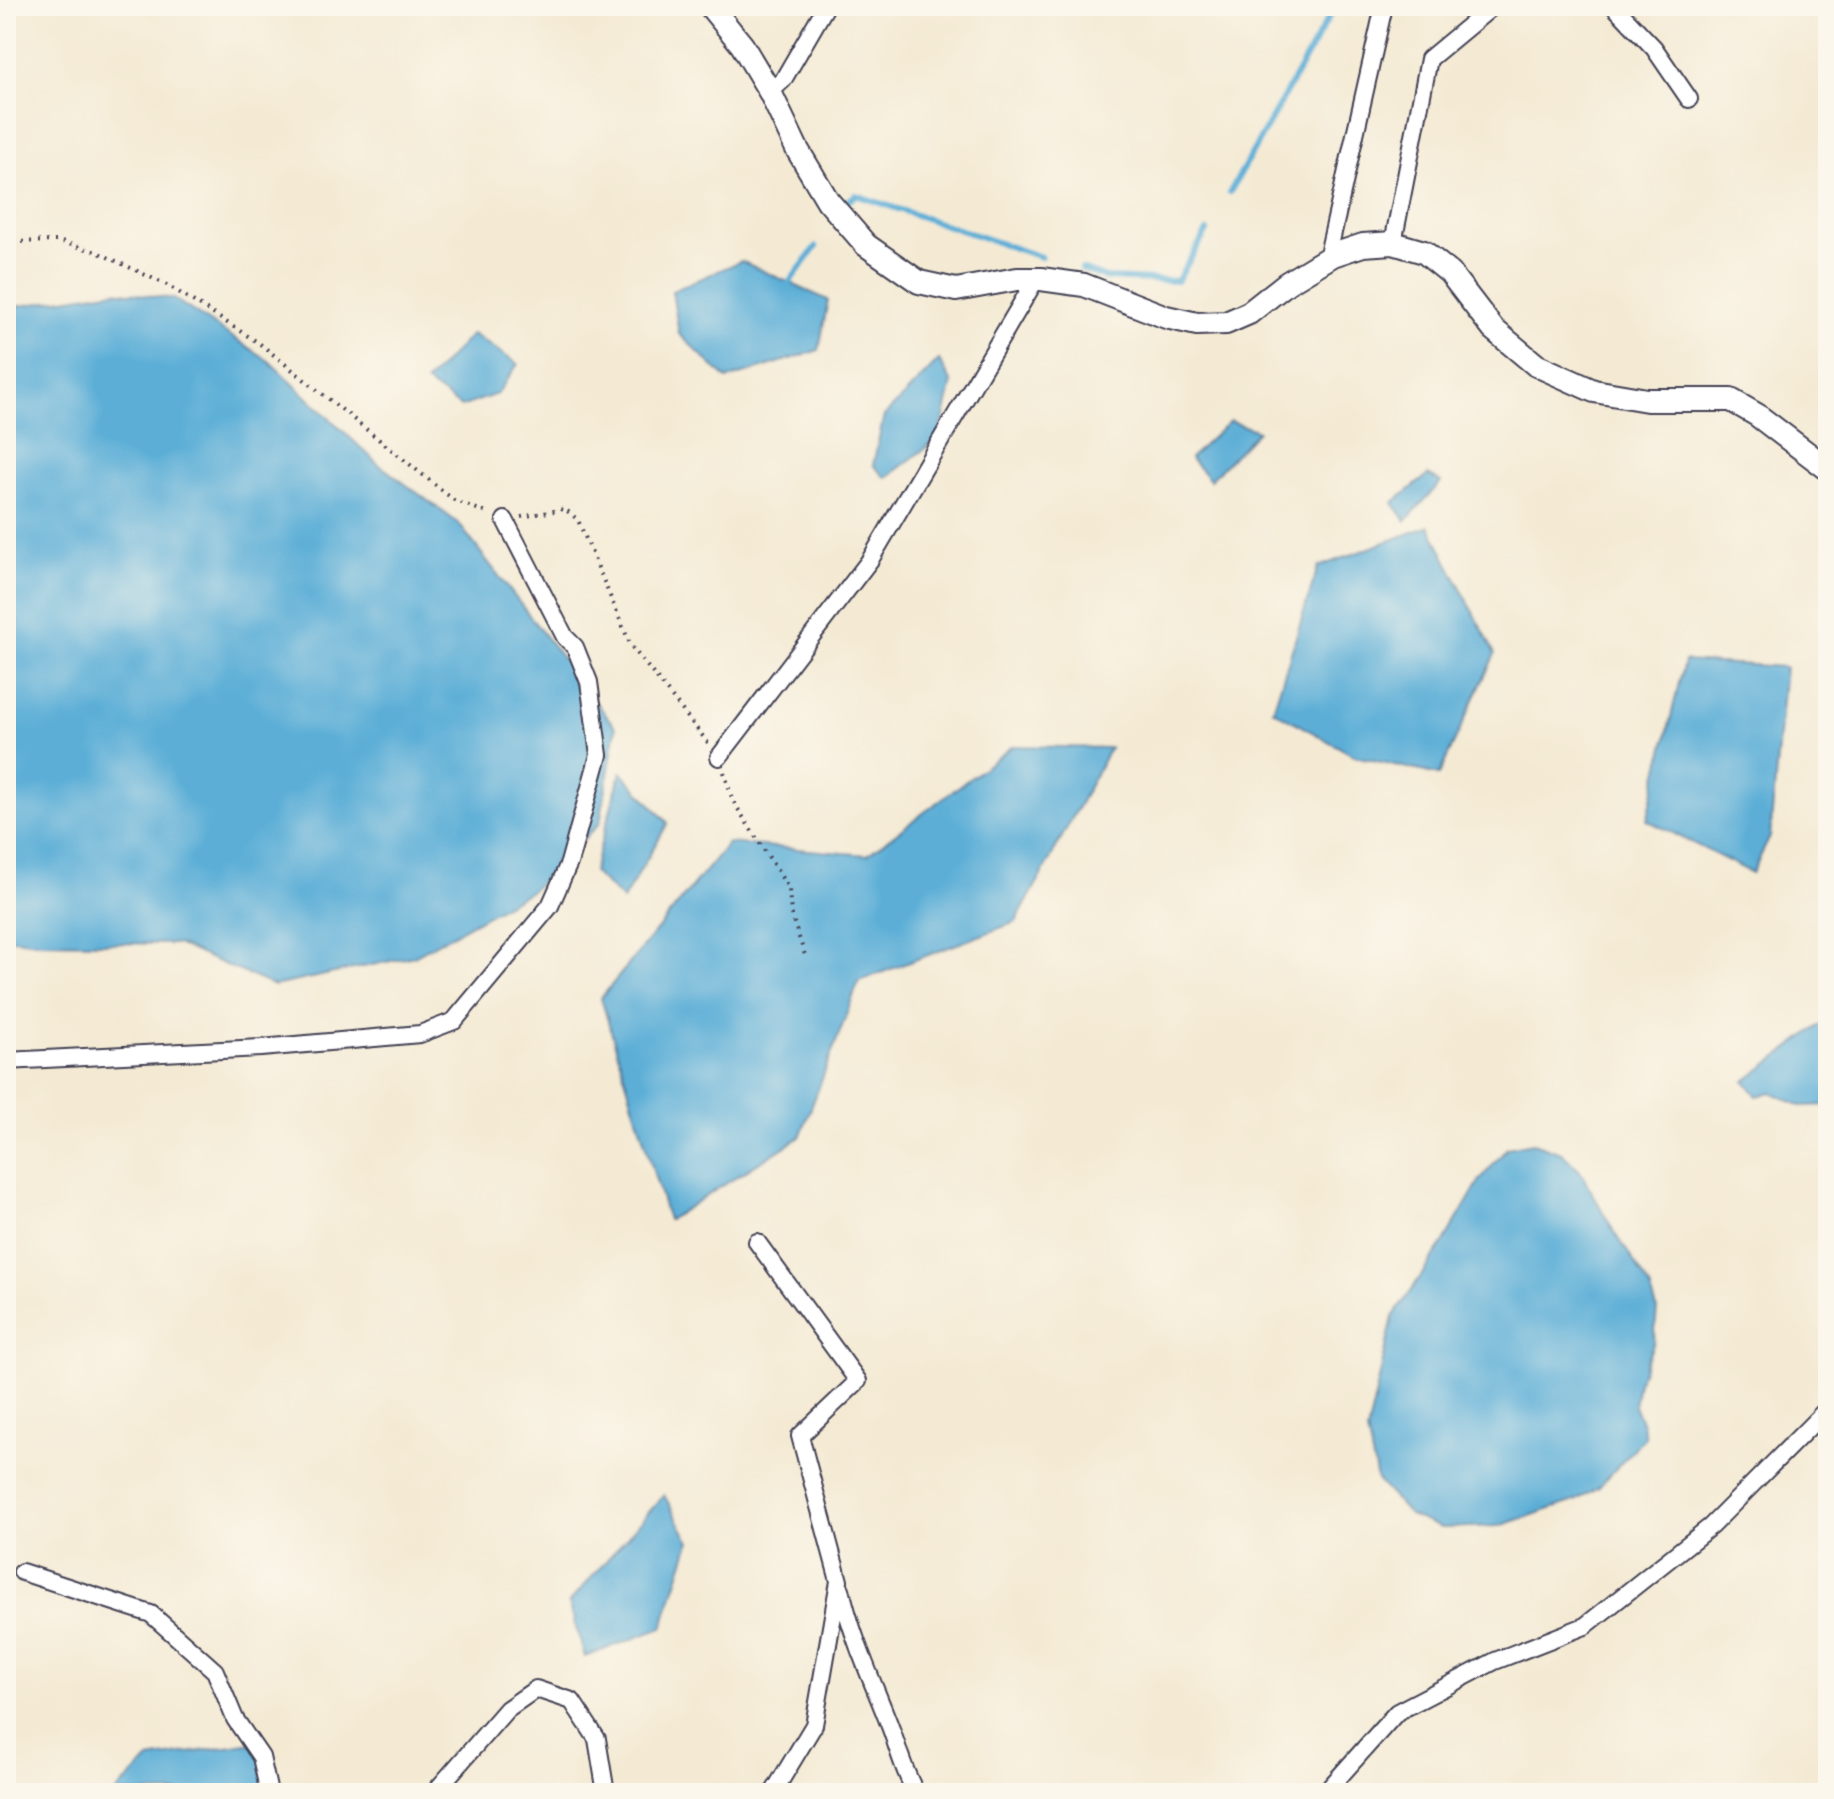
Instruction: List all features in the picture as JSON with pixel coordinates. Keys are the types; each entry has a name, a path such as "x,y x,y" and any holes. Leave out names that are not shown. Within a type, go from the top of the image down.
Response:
{"street":[{"path":"710,6 742,45 828,201 866,245 919,282 956,290 1017,279 1084,285 1166,317 1197,324 1226,323 1249,313 1287,283 1327,259 1363,245 1393,243 1424,252 1450,273 1493,329 1536,365 1594,391 1647,400 1731,400 1757,415 1828,469"},
{"path":"770,92 783,80 826,6"},
{"path":"1327,259 1384,6"},
{"path":"1393,243 1429,59 1493,6"},
{"path":"1614,6 1654,48 1689,99"},
{"path":"719,757 870,560 1036,279"},
{"path":"6,1061 261,1048 420,1034 454,1021 550,906 569,863 599,755 589,682 575,647 565,637 505,520"},
{"path":"757,1242 858,1381 800,1436 848,1621 891,1729 905,1774 916,1793"},
{"path":"1325,1793 1397,1712 1495,1661 1585,1626 1711,1526 1828,1408"},
{"path":"22,1572 151,1614 215,1671 235,1719 261,1757 269,1793"},
{"path":"773,1793 814,1725 839,1581"},
{"path":"434,1793 507,1709 536,1689 572,1701 597,1739 606,1793"}],"path":[{"path":"6,242 58,241 97,252 169,286 259,343 454,500 505,520 565,509 578,520 631,646 719,757 733,801 789,889 791,914 806,958"}],"water":[{"path":"741,261 828,300 819,350 727,379 679,334 672,291"},
{"path":"115,291 174,299 269,361 377,463 458,523 616,728 600,823 532,890 414,956 274,986 177,944 38,942 6,938 6,308"},
{"path":"472,334 518,364 497,394 461,407 426,382"},
{"path":"939,360 952,383 939,438 886,478 873,465 884,416"},
{"path":"1230,421 1258,431 1210,480 1190,458"},
{"path":"1428,475 1441,482 1406,521 1393,503"},
{"path":"1429,526 1495,654 1439,775 1355,756 1273,710 1318,567"},
{"path":"1684,661 1785,667 1770,837 1752,873 1647,820"},
{"path":"1013,746 1110,748 1016,922 859,981 800,1137 668,1220 601,998 728,843 867,855"},
{"path":"621,772 668,823 623,900 593,872"},
{"path":"1828,1019 1828,1105 1801,1106 1771,1092 1757,1096 1745,1081"},
{"path":"1533,1143 1562,1153 1580,1171 1650,1287 1657,1309 1654,1342 1638,1382 1634,1406 1645,1437 1599,1487 1575,1501 1499,1526 1441,1528 1409,1515 1377,1480 1367,1432 1393,1317 1444,1242 1480,1180 1507,1148"},
{"path":"664,1495 690,1542 662,1628 585,1657 569,1603"},
{"path":"266,1741 264,1793 115,1793 149,1759"}],"waterway":[{"path":"1230,192 1335,6"},
{"path":"848,201 856,195 1041,257"},
{"path":"1082,269 1106,278 1177,281 1207,231"},
{"path":"785,288 816,247"}]}
